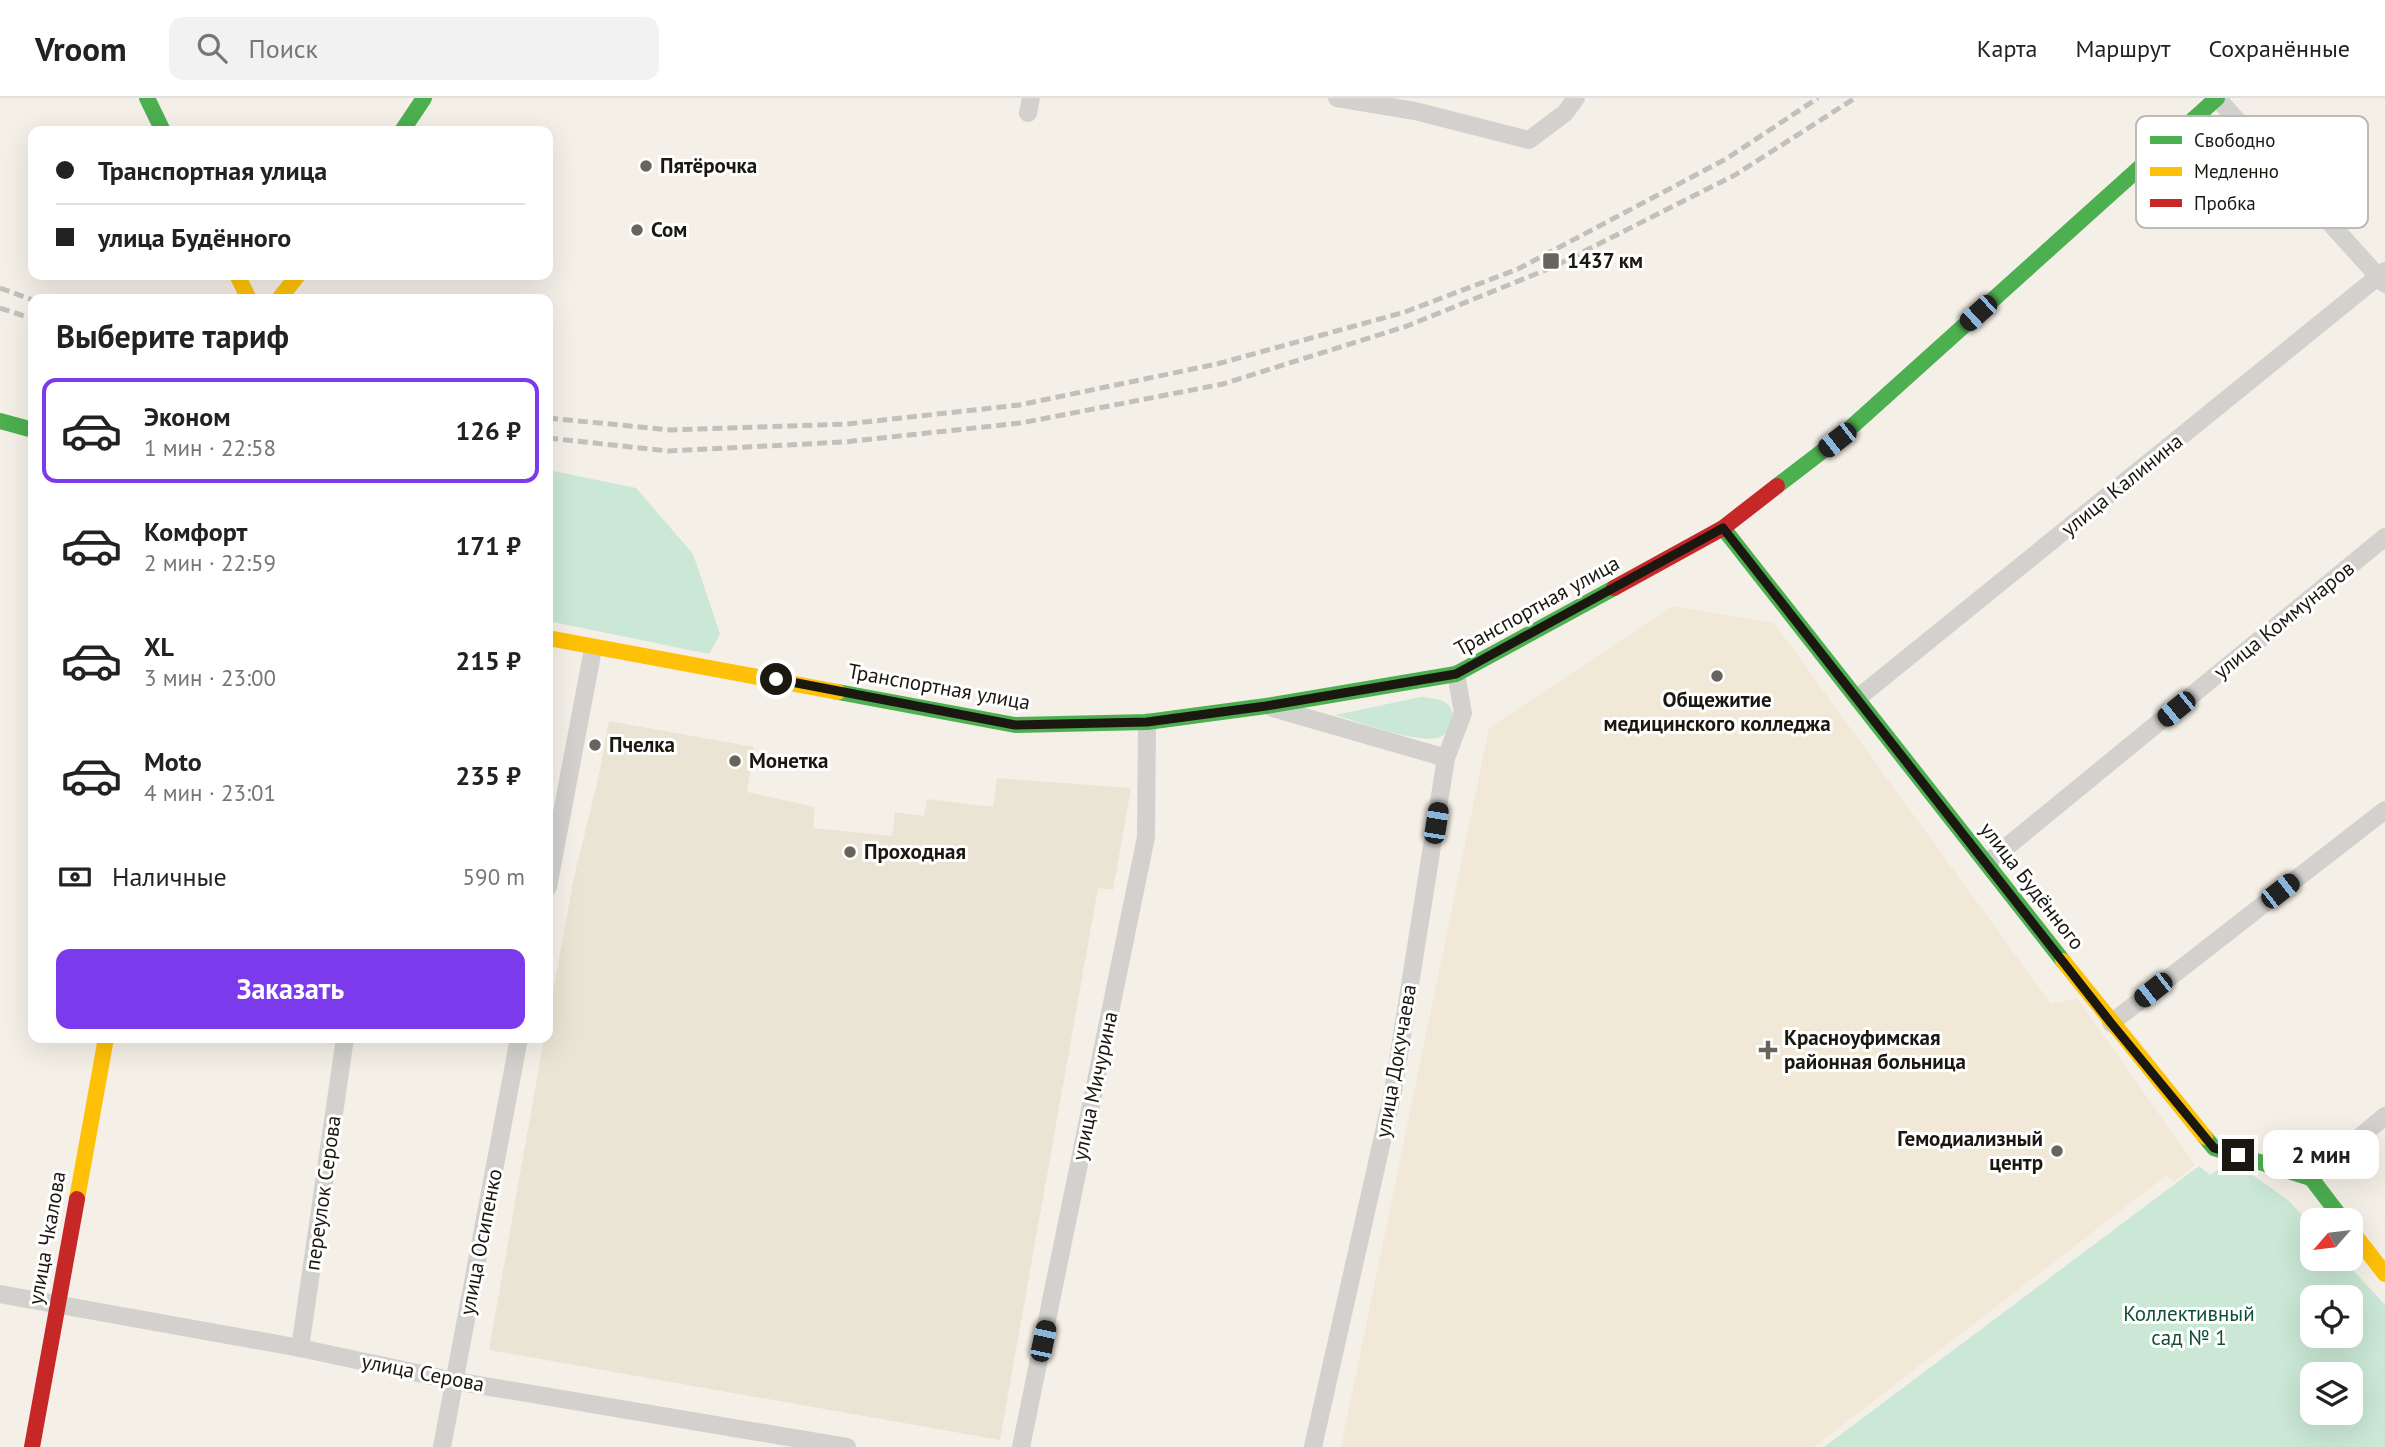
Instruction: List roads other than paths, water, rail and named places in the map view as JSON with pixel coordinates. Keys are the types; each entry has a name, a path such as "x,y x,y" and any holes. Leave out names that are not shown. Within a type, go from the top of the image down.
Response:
{"main road":[{"path":"147,98 161,126"},
{"path":"404,126 424,98"},
{"name":"Транспортная улица","path":"2197,116 2217,98"},
{"name":"Транспортная улица","path":"553,639 593,649 748,674 1015,725 1147,722 1266,706 1456,674 1723,528 1837,440 2136,171"},
{"path":"283,294 294,280"},
{"path":"7,424 28,429"},
{"path":"7,424 28,437"},
{"name":"улица Будённого","path":"1723,528 1859,697 2111,1023 2214,1148 2311,1178"},
{"name":"улица Чкалова","path":"32,1447 105,1043"},
{"path":"2311,1178 2334,1208"},
{"path":"2363,1246 2385,1274"}],"street":[{"path":"1338,98 1415,111 1529,140 1565,113 1576,98"},
{"path":"2217,98 2234,116"},
{"path":"2337,228 2383,278"},
{"name":"улица Калинина","path":"1859,697 2383,278"},
{"name":"улица Коммунаров","path":"1987,863 2385,537"},
{"path":"553,861 593,649"},
{"name":"улица Докучаева","path":"1312,1447 1394,1092 1446,758 1464,713 1456,674"},
{"path":"1266,706 1446,758"},
{"name":"улица Мичурина","path":"1021,1447 1146,837 1147,722"},
{"path":"2111,1023 2385,810"},
{"name":"переулок Серова","path":"300,1348 344,1043"},
{"name":"улица Осипенко","path":"442,1447 518,1043"},
{"path":"2311,1178 2385,1116"},
{"name":"улица Серова","path":"0,1294 300,1348 455,1381 847,1447"}],"railway":[{"path":"553,418 671,430 847,424 1019,405 1217,364 1405,312 1518,269 1726,159 1818,98"},
{"path":"553,439 668,451 844,442 1021,423 1223,384 1407,326 1553,267 1735,175 1855,98"},
{"path":"0,288 28,298"},
{"path":"0,308 28,317"}],"place":[{"name":"Пятёрочка","path":"646,166"},
{"name":"Сом","path":"637,230"},
{"name":"1437 км","path":"1551,261"},
{"name":"Общежитие медицинского колледжа","path":"1717,676"},
{"name":"Пчелка","path":"595,745"},
{"name":"Монетка","path":"735,761"},
{"name":"Проходная","path":"850,852"},
{"name":"Красноуфимская районная больница","path":"1768,1050"},
{"name":"Гемодиализный центр","path":"2057,1151"}],"park label":[{"name":"Коллективный сад № 1","path":"2189,1326"}]}
